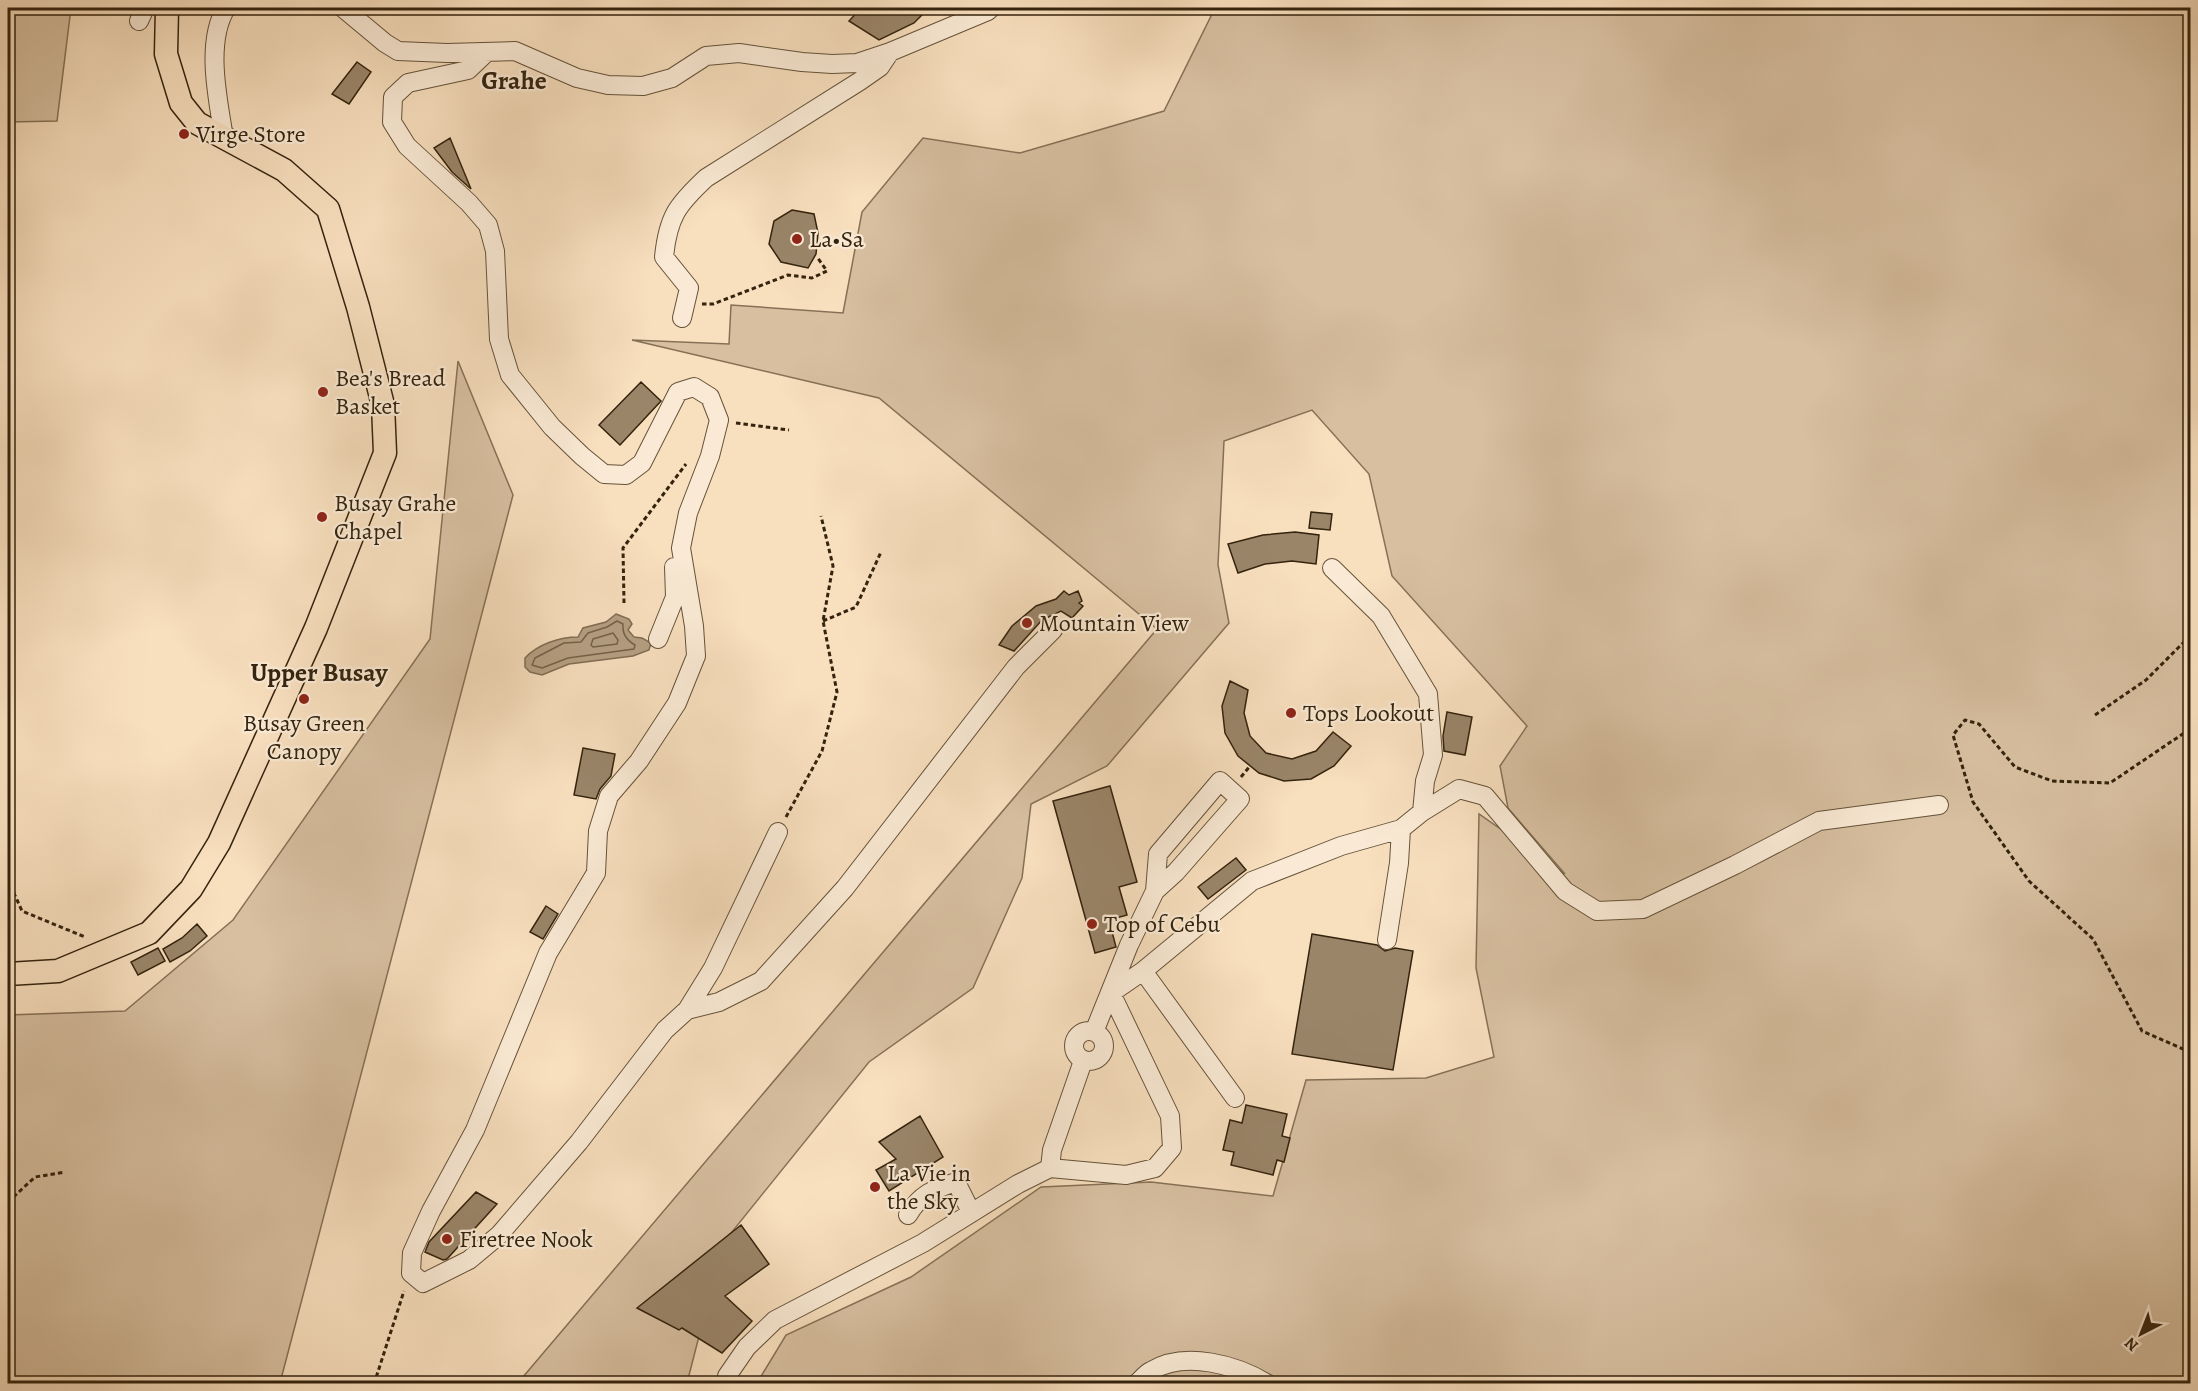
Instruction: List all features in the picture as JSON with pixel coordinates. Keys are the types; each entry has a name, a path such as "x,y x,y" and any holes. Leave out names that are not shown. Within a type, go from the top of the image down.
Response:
{"main road":[{"path":"8,974 58,972 149,933 191,889 219,843 316,628 385,453 383,405 358,307 328,209 284,170 197,123 181,103 166,54 168,8"}],"street":[{"path":"224,138 213,74 216,39 226,8"},
{"path":"343,8 398,51 515,51 577,78 608,85 643,86 672,78 706,56 739,53 832,64 858,63 890,52 991,8"},
{"path":"487,52 468,70 408,83 393,97 392,122 407,146 469,203 488,225 495,251 499,339 510,375 552,427 602,480 626,475 642,463 678,392 694,387 710,397 719,420 710,456 688,513 681,548 674,564 675,597 658,639"},
{"path":"684,310 689,288 664,257 667,233 674,213 687,195 706,178 880,67 890,52"},
{"path":"681,548 694,626 696,656 677,703 639,761 609,796 598,831 596,873 548,953 475,1130 431,1211 412,1253 411,1273 423,1283 469,1260 499,1235 579,1142 666,1029 687,1010 713,968 778,832"},
{"path":"1332,568 1381,616 1428,694 1433,754 1425,782 1422,812"},
{"path":"687,1010 719,1002 761,981 845,888 1016,667 1053,630"},
{"path":"1050,1168 1052,1150 1083,1061 1077,1057 1073,1044 1080,1033 1094,1032 1129,945 1155,891 1158,854 1220,781 1240,799 1176,872 1155,891"},
{"path":"1111,993 1143,971 1252,881 1341,846 1401,830 1422,812 1459,789 1485,796 1565,891 1598,911 1643,909 1735,865 1819,820 1939,804"},
{"path":"1387,940 1399,863 1401,830"},
{"path":"1143,971 1235,1098"},
{"path":"727,1383 727,1376 747,1347 775,1320 923,1243 1018,1184 1050,1168 1126,1175 1155,1168 1172,1148 1170,1116 1111,993"},
{"path":"908,1215 913,1206 931,1190 956,1182 971,1212"},
{"path":"1136,1383 1151,1371 1177,1362 1220,1363 1252,1374 1268,1383"}],"path":[{"path":"684,310 713,304 788,275 812,278 827,272 817,257"},
{"path":"719,420 789,430"},
{"path":"624,603 623,548 697,450 710,456"},
{"path":"778,832 822,751 837,692 823,621 833,566 821,516"},
{"path":"823,621 856,607 881,552"},
{"path":"2095,715 2146,680 2190,636"},
{"path":"2190,729 2110,783 2052,781 2015,767 1979,724 1965,720 1953,735 1973,801 2029,881 2093,939 2142,1031 2190,1052"},
{"path":"8,888 13,891 21,911 112,948"},
{"path":"8,1202 35,1177 65,1172"},
{"path":"374,1383 411,1273"}],"shaded area":[{"path":"8,8 71,8 57,121 8,122"},
{"path":"1215,8 2190,8 2190,1383 757,1383 786,1335 911,1277 1041,1187 1151,1182 1273,1196 1306,1080 1426,1078 1494,1057 1476,968 1479,814 1565,874 1508,808 1500,766 1527,726 1392,576 1369,474 1312,410 1224,441 1218,565 1229,623 1107,766 1031,804 1022,878 973,988 869,1062 723,1243 687,1383 517,1384 1157,629 879,398 632,340 729,344 731,305 843,313 862,212 923,138 1020,153 1164,111"},
{"path":"458,361 513,495 280,1383 8,1383 8,1015 125,1011 233,920 430,639"}],"water":[{"path":"616,614 629,619 632,624 628,630 634,637 651,643 649,650 633,656 569,664 542,675 530,672 525,667 525,658 536,649 564,638 578,637 583,628 606,622"}],"building":[{"path":"861,8 929,8 914,23 879,40 849,21"},
{"path":"357,62 371,72 349,104 332,94"},
{"path":"450,138 471,189 452,172 434,148"},
{"path":"792,210 814,214 818,233 816,254 808,268 781,262 769,244 774,221"},
{"path":"641,382 661,401 620,445 599,425"},
{"path":"1311,512 1332,514 1330,530 1309,528"},
{"path":"1295,532 1319,535 1316,564 1292,561 1265,564 1238,573 1228,544 1263,535"},
{"name":"Mountain View","path":"1064,591 1069,595 1078,591 1082,601 1079,603 1083,606 1072,618 1061,611 1042,620 1014,651 999,645 1012,626 1036,606 1056,599"},
{"path":"1230,681 1248,690 1244,713 1250,736 1266,753 1292,759 1316,751 1333,732 1351,746 1334,766 1311,779 1284,781 1259,773 1238,756 1225,733 1222,706"},
{"path":"1447,712 1472,717 1465,755 1444,751 1443,736"},
{"path":"583,748 615,754 611,776 600,789 596,799 574,795"},
{"path":"1110,786 1137,882 1119,887 1127,915 1109,920 1116,947 1095,953 1053,801"},
{"path":"1236,858 1246,870 1208,899 1198,887"},
{"path":"546,906 558,914 543,939 530,932"},
{"path":"197,924 207,936 190,951 170,962 163,949 182,938"},
{"path":"1312,934 1377,945 1385,951 1395,948 1413,951 1393,1070 1292,1054"},
{"path":"158,948 165,961 138,975 131,962"},
{"path":"1246,1105 1287,1114 1282,1136 1290,1138 1284,1162 1277,1160 1273,1175 1231,1165 1234,1152 1223,1150 1230,1120 1242,1123"},
{"path":"920,1116 943,1157 889,1191 876,1170 896,1159 879,1142"},
{"path":"476,1192 497,1204 447,1259 443,1260 425,1252 429,1242"},
{"path":"741,1225 769,1264 725,1296 752,1321 722,1353 682,1328 679,1330 637,1308"}],"place":[{"name":"Virge Store","path":"184,134"},
{"name":"La•Sa","path":"797,239"},
{"name":"Bea's Bread Basket","path":"323,392"},
{"name":"Busay Grahe Chapel","path":"322,517"},
{"name":"Mountain View","path":"1027,623"},
{"name":"Busay Green Canopy","path":"304,699"},
{"name":"Tops Lookout","path":"1291,713"},
{"name":"Top of Cebu","path":"1092,924"},
{"name":"La Vie in the Sky","path":"875,1187"},
{"name":"Firetree Nook","path":"447,1239"}],"district":[{"name":"Grahe","path":"514,80"},
{"name":"Upper Busay","path":"319,672"}]}
